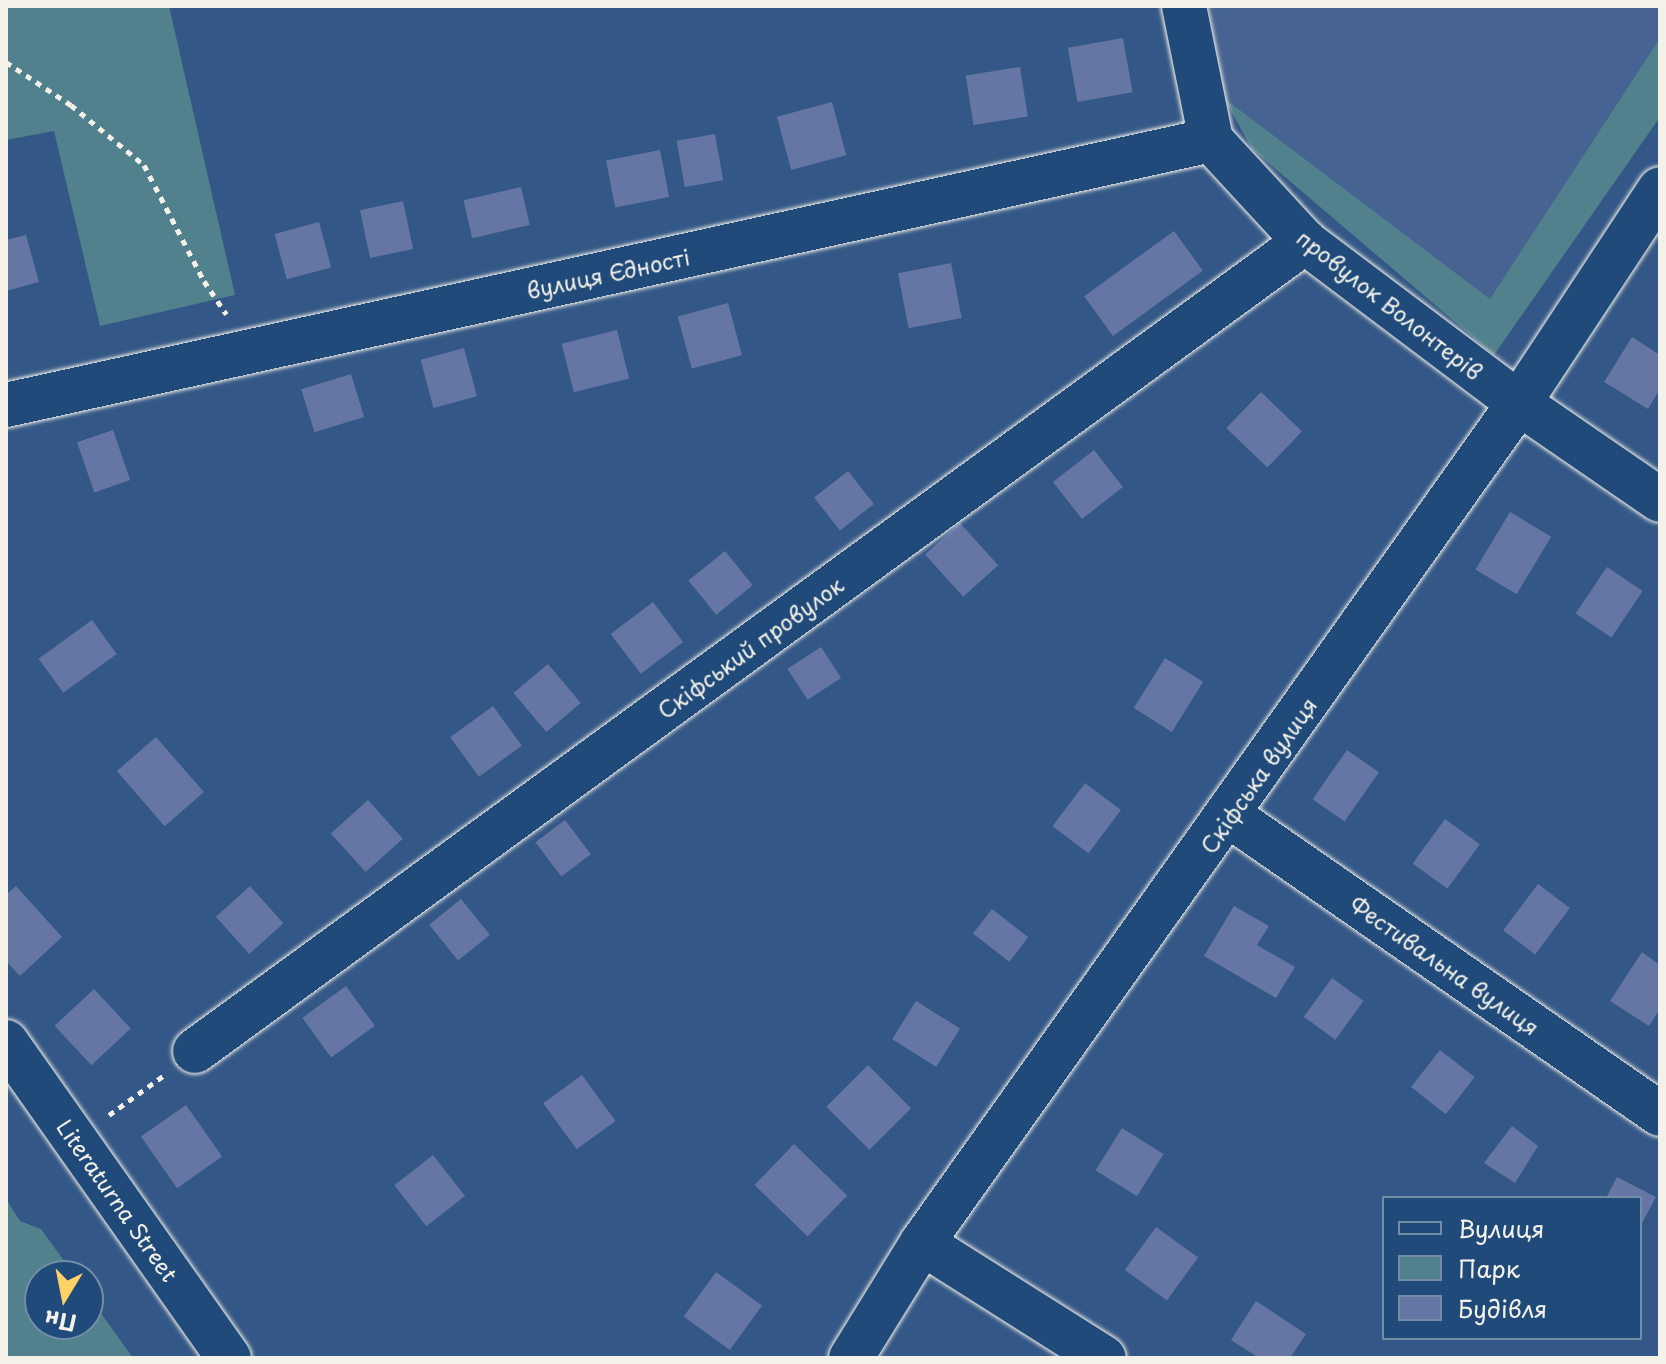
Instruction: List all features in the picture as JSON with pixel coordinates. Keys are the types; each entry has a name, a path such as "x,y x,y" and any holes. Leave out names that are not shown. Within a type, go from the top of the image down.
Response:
{"street":[{"path":"1184,6 1211,140"},
{"name":"провулок Волонтерів","path":"1211,140 1305,242 1519,403 1660,500"},
{"name":"вулиця Єдності","path":"6,405 1211,140"},
{"name":"Скіфська вулиця","path":"851,1358 922,1243 1230,816 1519,403 1660,189"},
{"name":"Скіфський провулок","path":"195,1051 1305,242"},
{"name":"Фестивальна вулиця","path":"1230,816 1660,1114"},
{"name":"Literaturna Street","path":"6,1042 229,1358"},
{"path":"922,1243 1104,1358"}],"path":[{"path":"6,62 71,105 144,165 204,281 234,324 273,347"},
{"path":"76,1140 195,1051"}],"shaded area":[{"path":"1209,6 1660,6 1660,38 1490,300 1224,98"}],"green space":[{"path":"6,6 169,6 235,295 100,326 54,131 6,140"},
{"path":"1660,38 1660,117 1494,355 1252,149 1224,98 1490,299"},
{"path":"6,1199 20,1221 41,1229 63,1260 24,1260 24,1340 104,1340 104,1317 133,1358 6,1358"}],"building":[{"path":"1123,38 1133,92 1077,102 1068,48"},
{"path":"1020,67 1028,116 973,125 966,76"},
{"path":"832,102 846,155 791,170 777,117"},
{"path":"715,134 723,180 685,187 677,141"},
{"path":"660,150 669,197 615,208 606,160"},
{"path":"521,187 530,225 472,238 464,200"},
{"path":"403,201 413,249 370,258 360,210"},
{"path":"319,222 331,267 287,279 275,234"},
{"path":"1174,231 1203,271 1113,336 1084,296"},
{"path":"26,235 39,282 6,291 6,240"},
{"path":"951,263 962,318 909,328 898,273"},
{"path":"728,303 742,355 692,369 678,316"},
{"path":"617,330 629,379 574,392 562,344"},
{"path":"1632,337 1660,355 1660,389 1648,409 1604,382"},
{"path":"464,348 477,396 433,408 421,360"},
{"path":"351,374 364,417 314,432 301,389"},
{"path":"1261,392 1302,432 1267,468 1226,428"},
{"path":"113,430 130,480 94,492 77,442"},
{"path":"1094,450 1123,487 1082,519 1053,482"},
{"path":"848,471 874,504 840,531 814,497"},
{"path":"1510,512 1551,537 1517,594 1475,569"},
{"path":"960,523 998,565 963,597 925,554"},
{"path":"725,551 753,585 716,615 688,581"},
{"path":"1607,567 1643,591 1611,637 1576,613"},
{"path":"653,602 683,642 641,674 611,634"},
{"path":"92,620 117,654 63,693 39,659"},
{"path":"821,647 841,678 808,700 787,669"},
{"path":"1165,658 1203,682 1172,732 1134,708"},
{"path":"548,664 581,703 546,732 514,693"},
{"path":"493,706 522,746 479,777 450,737"},
{"path":"156,737 204,792 165,826 117,771"},
{"path":"1347,750 1379,772 1345,822 1313,799"},
{"path":"1085,783 1121,810 1088,853 1053,826"},
{"path":"368,800 403,839 366,872 331,833"},
{"path":"1445,819 1480,844 1447,889 1413,863"},
{"path":"565,820 591,854 561,877 535,842"},
{"path":"1538,884 1570,908 1535,954 1503,930"},
{"path":"16,886 62,937 20,976 6,961 6,895"},
{"path":"250,886 283,923 249,954 216,917"},
{"path":"461,899 490,935 458,961 429,925"},
{"path":"1234,906 1269,926 1257,945 1295,967 1276,998 1204,956"},
{"path":"992,909 1028,937 1009,962 973,933"},
{"path":"1642,952 1660,965 1660,1009 1649,1026 1610,1001"},
{"path":"1332,978 1364,1001 1335,1040 1304,1017"},
{"path":"346,986 375,1026 331,1057 302,1018"},
{"path":"94,989 131,1028 91,1065 55,1026"},
{"path":"916,1001 960,1029 936,1067 892,1039"},
{"path":"1440,1050 1475,1077 1446,1114 1411,1087"},
{"path":"868,1065 911,1108 869,1150 826,1107"},
{"path":"582,1075 616,1121 577,1149 543,1103"},
{"path":"186,1105 222,1157 177,1188 141,1137"},
{"path":"1512,1126 1538,1146 1515,1183 1484,1163"},
{"path":"1122,1128 1164,1154 1137,1196 1096,1170"},
{"path":"794,1144 847,1195 808,1236 754,1185"},
{"path":"433,1155 465,1196 426,1226 394,1185"},
{"path":"1617,1177 1656,1197 1642,1223 1642,1196 1607,1196"},
{"path":"1156,1227 1198,1258 1167,1300 1125,1270"},
{"path":"716,1272 762,1306 730,1350 684,1316"},
{"path":"1256,1301 1306,1334 1290,1358 1259,1358 1231,1340"}]}
